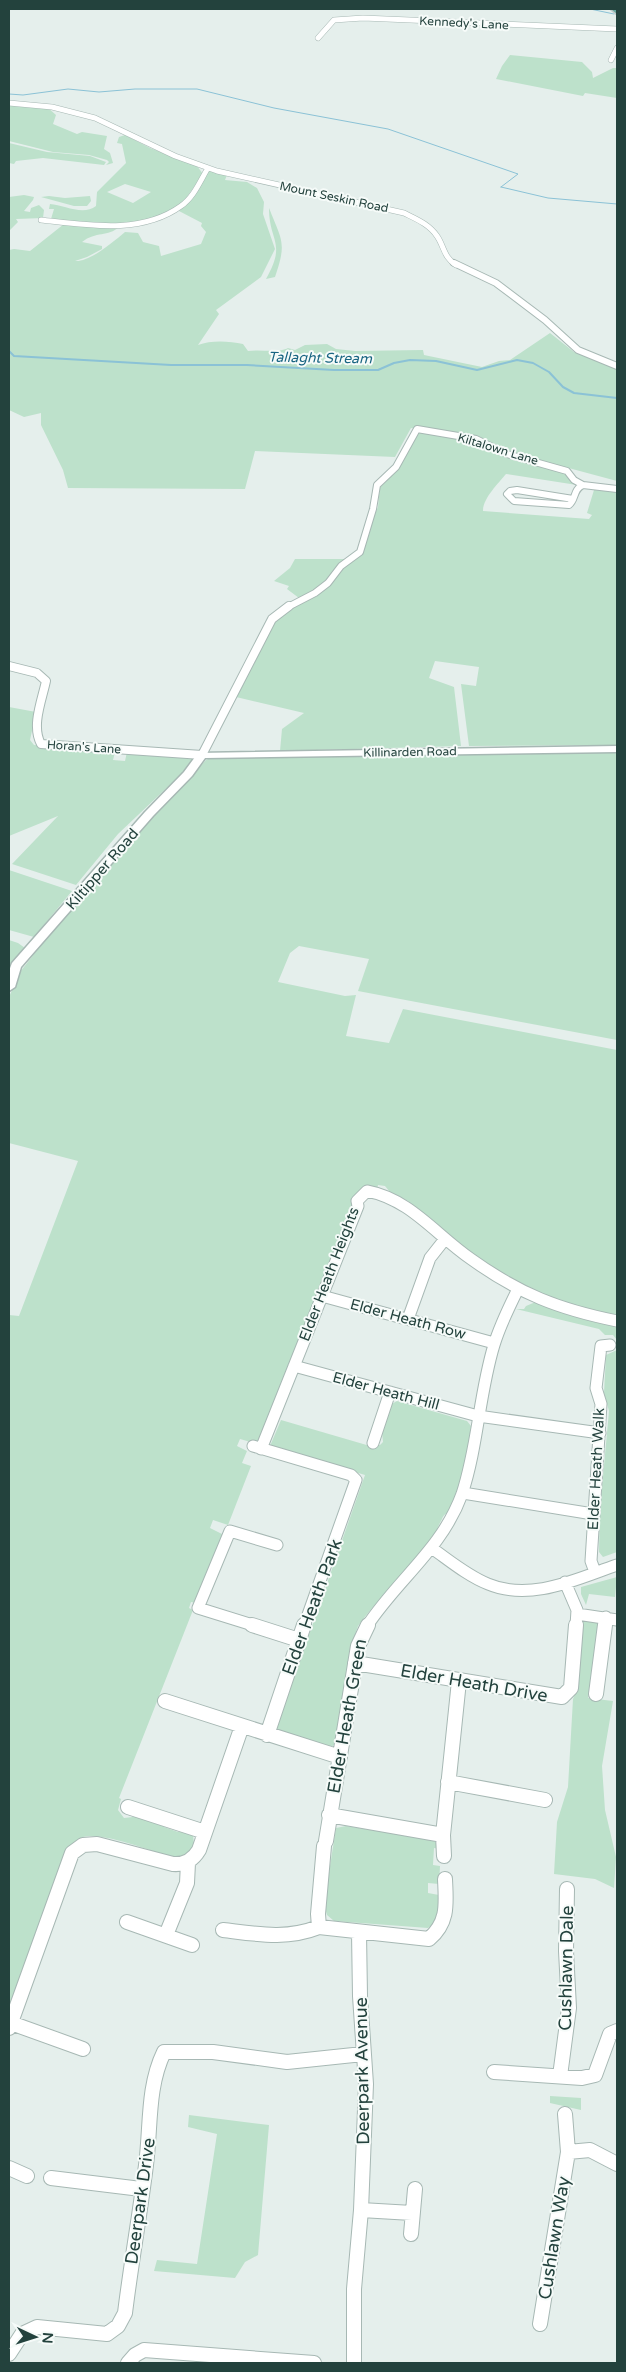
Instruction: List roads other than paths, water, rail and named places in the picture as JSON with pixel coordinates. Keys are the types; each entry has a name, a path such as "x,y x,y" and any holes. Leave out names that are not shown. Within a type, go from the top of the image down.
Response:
{"main road":[{"path":"614,9 617,12"}],"street":[{"name":"Kennedy's Lane","path":"318,38 334,20 355,18 617,29"},
{"path":"611,60 617,48"},
{"name":"Mount Seskin Road","path":"9,103 49,106 80,113 122,129 170,155 208,168 261,182 379,206 414,217 428,226 437,236 446,256 453,263 496,283 545,320 578,350 617,366"},
{"path":"41,220 110,227 133,224 159,217 177,210 192,195 208,168"},
{"name":"Kiltalown Lane","path":"202,755 272,619 290,605 316,593 328,583 341,566 360,552 362,536 370,521 376,500 377,485 396,467 417,429 483,442 507,454 567,471 574,480 583,485"},
{"path":"574,499 517,490 510,491 507,494 514,501 568,505 572,503 574,499 575,492 583,485 617,489"},
{"name":"Horan's Lane","path":"9,666 37,673 46,681 38,723 37,737 41,744 202,755"},
{"name":"Killinarden Road","path":"202,755 617,749"},
{"name":"Kiltipper Road","path":"9,987 16,966 149,814 188,774 202,755"},
{"name":"Elder Heath Heights","path":"356,1480 351,1475 257,1447 294,1366 358,1206 357,1201 366,1191 378,1192 399,1200 445,1240"},
{"path":"408,1319 430,1258 445,1240 518,1289 569,1310 617,1321"},
{"name":"Elder Heath Green","path":"319,1927 318,1914 329,1815 358,1646 368,1621 433,1549 449,1523 463,1493 473,1455 483,1384 494,1343 518,1289"},
{"name":"Elder Heath Row","path":"322,1296 494,1343"},
{"name":"Elder Heath Walk","path":"595,1572 592,1561 593,1514 601,1404 596,1388 601,1346 610,1344"},
{"name":"Elder Heath Hill","path":"294,1366 478,1416 600,1432"},
{"path":"373,1443 390,1392"},
{"name":"Elder Heath Park","path":"268,1735 299,1640 356,1480"},
{"path":"463,1493 593,1514"},
{"path":"276,1545 230,1531 198,1608 299,1640"},
{"path":"433,1549 489,1585 513,1592 527,1592 617,1565"},
{"name":"Elder Heath Drive","path":"355,1663 562,1697 571,1688 577,1614 565,1582"},
{"path":"577,1614 612,1618 596,1694"},
{"path":"444,1856 443,1835 459,1681"},
{"path":"166,1701 340,1757"},
{"path":"83,2049 10,2026 72,1853 83,1845 97,1844 173,1864 188,1862 196,1855 242,1726"},
{"path":"448,1782 544,1800"},
{"path":"128,1807 205,1832"},
{"path":"329,1815 443,1835"},
{"path":"166,1935 187,1883 188,1862"},
{"path":"223,1930 288,1938 305,1934 319,1927 360,1933 429,1938 440,1931 444,1923 445,1879"},
{"name":"Cushlawn Dale","path":"560,2076 569,2008 566,1951 568,1889"},
{"path":"127,1922 192,1945"},
{"name":"Deerpark Avenue","path":"354,2363 354,2289 361,2210 366,2084 360,1933"},
{"path":"494,2072 582,2078 595,2075 610,2034 617,2031"},
{"name":"Deerpark Drive","path":"9,2354 22,2334 37,2327 107,2334 118,2326 124,2313 158,2061 164,2052 175,2050 213,2052 287,2062 364,2054"},
{"name":"Cushlawn Way","path":"540,2324 568,2152 565,2135 565,2114"},
{"path":"568,2152 590,2150 606,2160 617,2164"},
{"path":"9,2168 27,2176"},
{"path":"51,2178 142,2189"},
{"path":"411,2234 415,2189"},
{"path":"361,2210 412,2213"},
{"path":"128,2363 136,2354 144,2350 314,2363"}],"waterway":[{"path":"590,9 614,14"},
{"path":"9,94 23,95 68,89 99,92 135,89 197,89 274,108 388,129 518,174 501,187 548,198 617,204"},
{"name":"Tallaght Stream","path":"9,351 14,356 171,365 247,365 334,370 378,370 394,363 410,360 436,361 477,370 517,360 533,363 549,372 563,387 574,393 617,398"}]}
